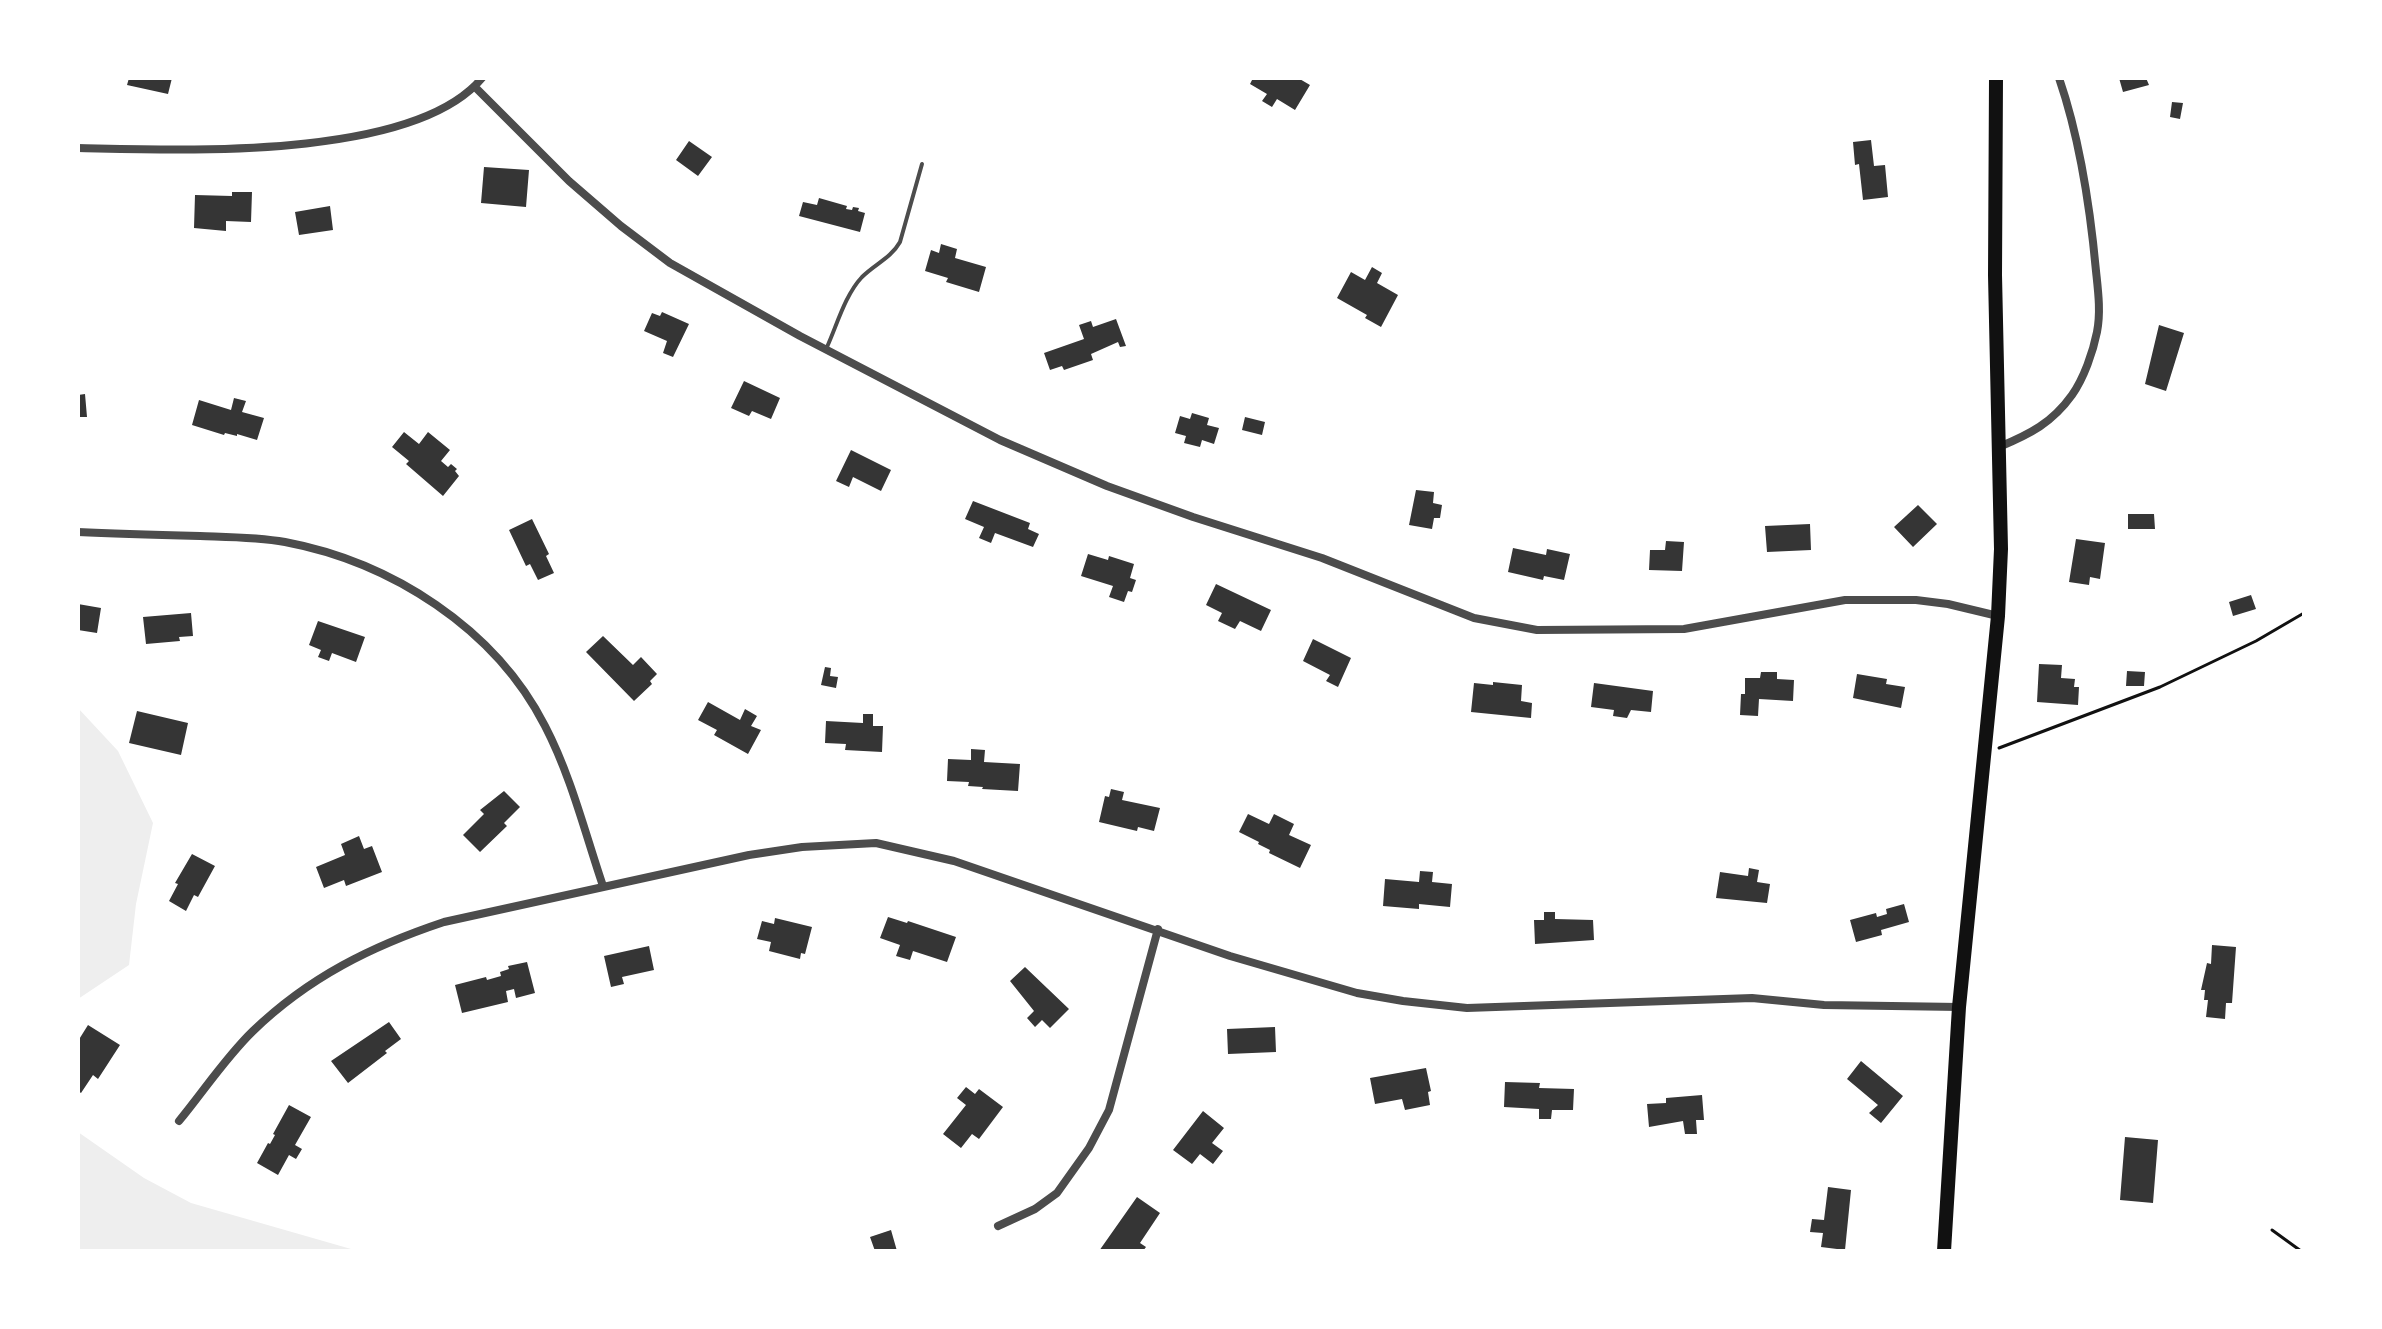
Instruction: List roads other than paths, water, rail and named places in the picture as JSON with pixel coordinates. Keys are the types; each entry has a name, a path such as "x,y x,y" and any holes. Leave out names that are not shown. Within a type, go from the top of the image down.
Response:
{"main road":[{"path":"1944,1251 1959,1007 1998,616 2001,549 1995,275 1996,78"}],"street":[{"path":"78,148 260,148 369,133 417,119 451,104 482,78"},
{"path":"1999,447 2033,433 2059,412 2075,392 2097,331 2093,234 2080,158 2059,78"},
{"path":"475,87 569,181 670,263 826,350 1000,440 1107,486 1322,558 1474,618 1537,630 1684,629 1845,600 1916,600 1998,616"},
{"path":"78,532 283,542 350,559 410,588 439,607 490,650 530,699 559,757 603,886"},
{"path":"179,1121 253,1031 338,965 403,936 444,922 603,886 802,847 876,843 954,861 1230,956 1357,993 1403,1001 1467,1008 1752,998 1824,1005 1959,1007"},
{"path":"998,1226 1035,1209 1057,1193 1089,1148 1109,1110 1158,929"}],"lane":[{"path":"826,350 852,291 870,270 895,252 922,164"}]}
